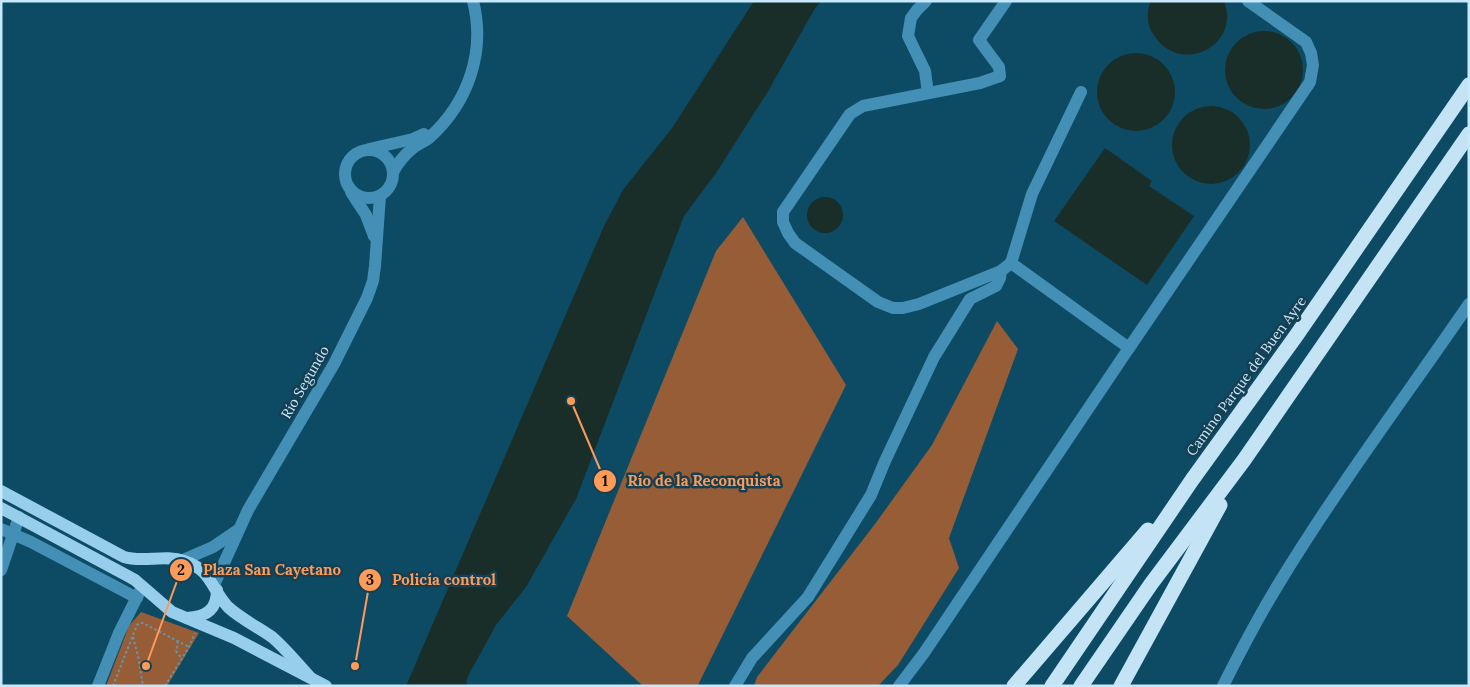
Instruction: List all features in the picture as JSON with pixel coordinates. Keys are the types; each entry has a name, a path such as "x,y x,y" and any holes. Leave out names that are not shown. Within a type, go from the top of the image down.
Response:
{"highway":[{"name":"Camino Parque del Buen Ayre","path":"1052,686 1192,480 1296,336 1469,85"},
{"path":"1081,686 1151,584 1244,460 1469,134"},
{"path":"1121,686 1244,460"},
{"path":"1014,686 1192,480"}],"main road":[{"path":"1,491 124,558 132,560 183,560 205,573 228,606 273,638 312,681"},
{"path":"1,508 126,574 139,592 172,612 234,638 312,681 326,686"},
{"path":"139,592 141,567 148,559"},
{"path":"185,618 196,617 211,610 217,599 215,587"}],"street":[{"path":"393,172 406,154 427,140 440,127 465,90 475,63 478,32 473,1"},
{"path":"926,1 911,18 908,36 925,71 928,93"},
{"path":"1006,1 979,40 999,67 1000,76 980,83 863,106 850,114 783,212 783,222 795,242 878,302 892,308 903,308 919,304 1006,267"},
{"path":"899,686 924,653 1310,82 1313,65 1306,42 1248,1"},
{"path":"735,686 752,658 808,597 871,495 934,357 970,299 996,286 1006,267 1032,194 1081,92"},
{"path":"363,150 380,152 391,164 392,180 389,187 380,196 364,198 350,190 345,182 344,174 345,166 349,159 363,150 413,139 440,127"},
{"name":"Río Segundo","path":"350,190 366,216 376,240"},
{"name":"Río Segundo","path":"215,587 248,510 334,364 367,298 373,281 375,266 380,196"},
{"path":"1006,267 1129,348"},
{"path":"1223,686 1282,579 1335,498 1469,304"},
{"path":"1,570 19,517"},
{"path":"1,529 139,592 119,633 98,686"},
{"name":"Río Segundo","path":"183,560 213,547 238,530"}],"path":[{"path":"113,686 137,625 140,623 189,647"},
{"path":"165,686 189,647 199,623"},
{"path":"133,637 143,686"},
{"path":"178,641 176,652 182,658"}],"shaded area":[{"path":"754,1 821,1 767,93 716,173 684,216 576,499 526,587 496,625 467,678 466,686 406,686 604,226 623,190 672,128"},
{"path":"1151,1 1224,1 1227,17 1224,31 1216,43 1205,50 1192,54 1178,53 1164,47 1153,34 1148,22"},
{"path":"1264,31 1279,34 1292,42 1300,55 1303,70 1300,85 1292,98 1279,106 1264,109 1249,106 1236,98 1228,85 1225,70 1228,55 1236,42 1249,34"},
{"path":"1136,53 1151,56 1164,64 1172,77 1175,92 1172,107 1164,120 1151,128 1136,131 1121,128 1108,120 1100,107 1097,92 1100,77 1108,64 1121,56"},
{"path":"1211,106 1226,109 1239,117 1247,130 1250,145 1247,160 1239,173 1226,181 1211,184 1196,181 1183,173 1175,160 1172,145 1175,130 1183,117 1196,109"},
{"path":"1105,148 1152,181 1149,186 1194,216 1147,285 1054,221"},
{"path":"825,197 832,198 838,202 842,208 842,222 838,228 832,232 825,233 818,232 812,228 808,222 807,215 808,208 812,202 818,198"},
{"path":"743,217 846,385 698,685 643,686 567,616 716,251"},
{"path":"997,321 1018,349 949,538 959,568 898,665 878,686 754,686 757,677 875,524 932,445"},
{"path":"141,612 199,633 167,686 106,686 129,626"}],"place":[{"name":"Río de la Reconquista","path":"571,401"},
{"name":"Plaza San Cayetano","path":"146,666"},
{"name":"Policía control","path":"355,666"}]}
